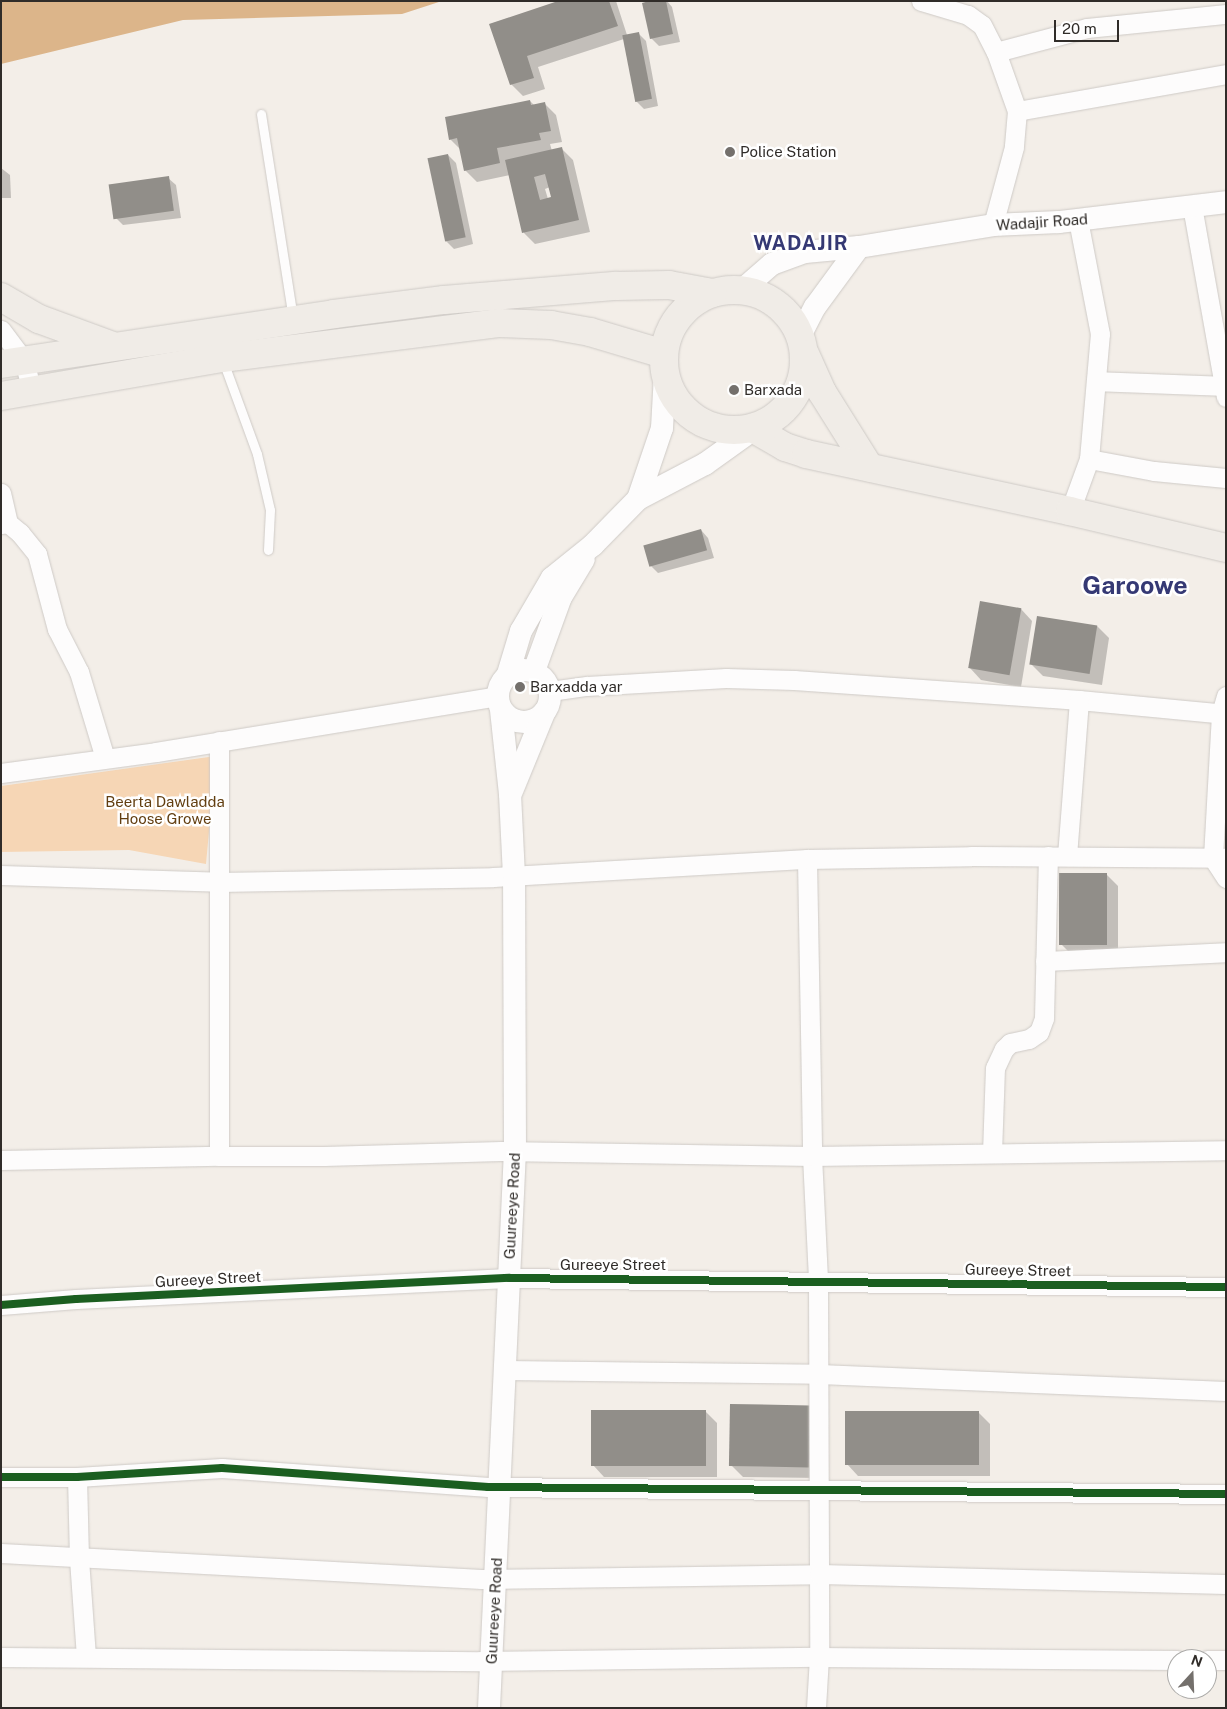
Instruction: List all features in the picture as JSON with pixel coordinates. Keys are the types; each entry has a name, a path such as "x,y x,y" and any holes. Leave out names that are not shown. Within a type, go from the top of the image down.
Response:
{"main road":[{"path":"13,362 415,303 616,286 669,286 712,293 742,290 771,300 788,314 803,344 822,392 869,468"},
{"path":"712,293 694,302 679,316 669,334 664,364 672,393 687,412 704,424 724,430 754,429 769,423 791,402 802,379 803,344"},
{"path":"1,297 39,319 114,346"},
{"path":"1,396 222,358 500,323 551,325 571,328 664,364"},
{"path":"754,429 785,446 806,454 1070,511 1226,548"}],"street":[{"path":"920,1 943,10 968,15 982,25 996,52 1017,111 1014,147 993,225"},
{"path":"943,10 961,1"},
{"path":"996,52 1087,28 1226,14"},
{"path":"1017,111 1226,74"},
{"name":"Wadajir Road","path":"742,290 772,264 805,252 859,247 993,225 1078,220 1226,202"},
{"path":"1096,381 1225,391 1223,352 1192,206"},
{"path":"1070,511 1089,458 1100,334 1078,220"},
{"path":"803,344 815,307 859,247"},
{"path":"1,330 13,362 32,391"},
{"path":"638,499 662,428 664,364"},
{"path":"544,713 530,721 514,720 499,703 498,688 508,674 521,631 552,578 593,545 638,499 704,464 754,429"},
{"path":"1089,458 1154,471 1226,478"},
{"path":"1,493 5,524 20,533 37,554 57,629 79,672 105,758"},
{"path":"534,672 561,597 593,545"},
{"path":"508,674 525,669 534,672 541,676 550,691 550,699 510,794"},
{"path":"550,691 726,678 794,680 1078,700 1224,708 1219,858 1226,878"},
{"path":"1067,856 1078,700"},
{"path":"1,773 499,703"},
{"name":"Guureeye Road","path":"489,1708 515,1151 514,876 510,794 499,703"},
{"path":"219,742 219,1156"},
{"path":"1,875 219,882 514,876 808,859 1048,856 1219,858"},
{"path":"992,1153 995,1068 1004,1049 1010,1043 1029,1040 1039,1032 1044,1018 1048,856"},
{"path":"808,859 812,1156 818,1280 819,1374 819,1657 816,1708"},
{"path":"1045,961 1226,952"},
{"path":"1,1160 324,1156 515,1151 812,1156 1226,1150"},
{"name":"Gureeye Street","path":"1,1305 76,1299 509,1278 818,1280 1226,1287"},
{"path":"505,1370 819,1374 1226,1391"},
{"path":"1,1476 77,1477 222,1468 499,1487 1226,1494"},
{"path":"77,1477 79,1559 86,1656"},
{"path":"1,1553 79,1559 495,1579 819,1574 1226,1584"},
{"path":"1,1657 86,1656 491,1661 819,1657 1167,1660"}],"lane":[{"path":"261,114 293,320"},
{"path":"222,358 256,454 270,510 268,550"}],"green space":[{"name":"Beerta Dawladda Hoose Growe","path":"216,756 206,864 129,850 1,852 1,786"}],"shaded area":[{"path":"1,1 442,1 402,14 183,20 1,64"}],"building":[{"path":"558,1 609,1 618,26 527,56 534,78 510,85 489,24"},
{"path":"666,1 673,34 650,39 642,3"},
{"path":"639,32 652,99 635,102 622,35"},
{"path":"530,100 531,105 545,102 551,131 539,133 541,140 497,148 500,163 464,171 457,138 449,140 445,117"},
{"path":"562,147 579,220 522,233 505,160","holes":["545,174 551,197 540,200 534,177"]},
{"path":"448,154 466,237 445,242 427,158"},
{"path":"169,176 174,211 113,219 109,184"},
{"path":"701,529 707,550 649,567 643,546"},
{"path":"980,601 1021,608 1010,675 968,668"},
{"path":"1037,616 1097,626 1090,674 1029,664"},
{"path":"1059,873 1107,873 1107,945 1059,945"},
{"path":"730,1404 810,1405 809,1467 729,1466"},
{"path":"591,1410 706,1410 706,1466 591,1466"},
{"path":"845,1411 979,1411 979,1465 845,1465"}],"cycle path":[{"path":"1,1305 76,1299 509,1278 1226,1287"},
{"path":"1,1477 77,1477 222,1468 488,1487 1226,1494"}],"place":[{"name":"Police Station","path":"730,152"},
{"name":"Barxada","path":"734,390"},
{"name":"Barxadda yar","path":"520,687"}],"district":[{"name":"WADAJIR","path":"801,243"},
{"name":"Garoowe","path":"1135,585"}]}
